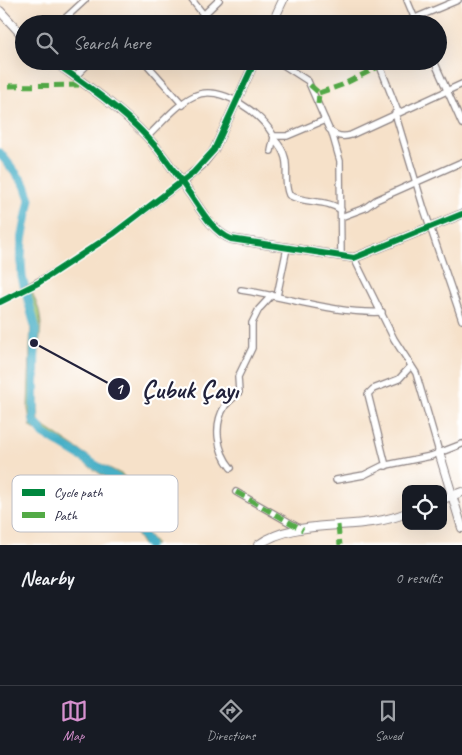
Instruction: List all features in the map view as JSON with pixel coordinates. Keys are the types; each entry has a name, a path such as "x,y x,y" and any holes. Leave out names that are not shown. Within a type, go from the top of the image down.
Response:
{"street":[{"path":"68,15 84,0"},
{"path":"192,0 204,15 218,0"},
{"path":"276,15 283,0"},
{"path":"407,0 413,15"},
{"path":"428,15 459,0 462,5"},
{"path":"0,11 15,27"},
{"path":"65,70 105,98 148,137 210,223 225,237 354,258 462,214"},
{"path":"75,77 82,70"},
{"path":"152,70 183,105"},
{"path":"0,302 30,287 113,234 182,182 210,155 251,70"},
{"path":"291,70 308,81 332,132 340,160 341,257"},
{"path":"381,70 397,112 430,228 462,320"},
{"path":"438,70 462,124"},
{"path":"332,132 342,137 351,135 397,112 462,84"},
{"path":"148,137 196,95 210,92 237,102 256,114 281,149 287,164 289,196 335,206 341,214"},
{"path":"274,138 288,136 325,120"},
{"path":"272,151 274,138"},
{"path":"341,214 365,208 376,200 462,162"},
{"path":"231,468 219,448 220,417 225,406 239,392 238,377 252,348 253,320 263,304 275,295 287,248"},
{"path":"354,258 394,338 411,366 425,400 462,528"},
{"path":"241,290 275,295 329,308 382,312"},
{"path":"386,466 368,394 373,389 399,379 411,366"},
{"path":"336,480 364,475 386,466 462,444"},
{"path":"236,492 303,530"},
{"path":"447,498 462,492"},
{"path":"258,545 281,533 377,523 402,514"}],"green space":[{"path":"32,292 39,310 41,323 37,377 39,423 97,462 123,475 102,475 31,427 28,409 31,318 23,296"},
{"path":"135,532 146,532 156,545 143,545"}],"waterway":[{"path":"0,153 25,185 30,199 22,240 21,258 22,277 35,326 34,421 44,434 112,475"},
{"path":"141,532 149,545"}],"marked path":[{"path":"319,93 342,85 372,70"},
{"path":"9,86 84,85"},
{"path":"310,85 319,93 318,104"},
{"path":"236,492 303,530"},
{"path":"338,525 340,545"}],"cycle path":[{"path":"65,70 107,101 145,134 208,220 218,231 231,239 354,258 462,214"},
{"path":"0,302 38,283 113,234 193,173 214,150 251,70"}],"place":[{"name":"Çubuk Çayı","path":"34,343"}]}
